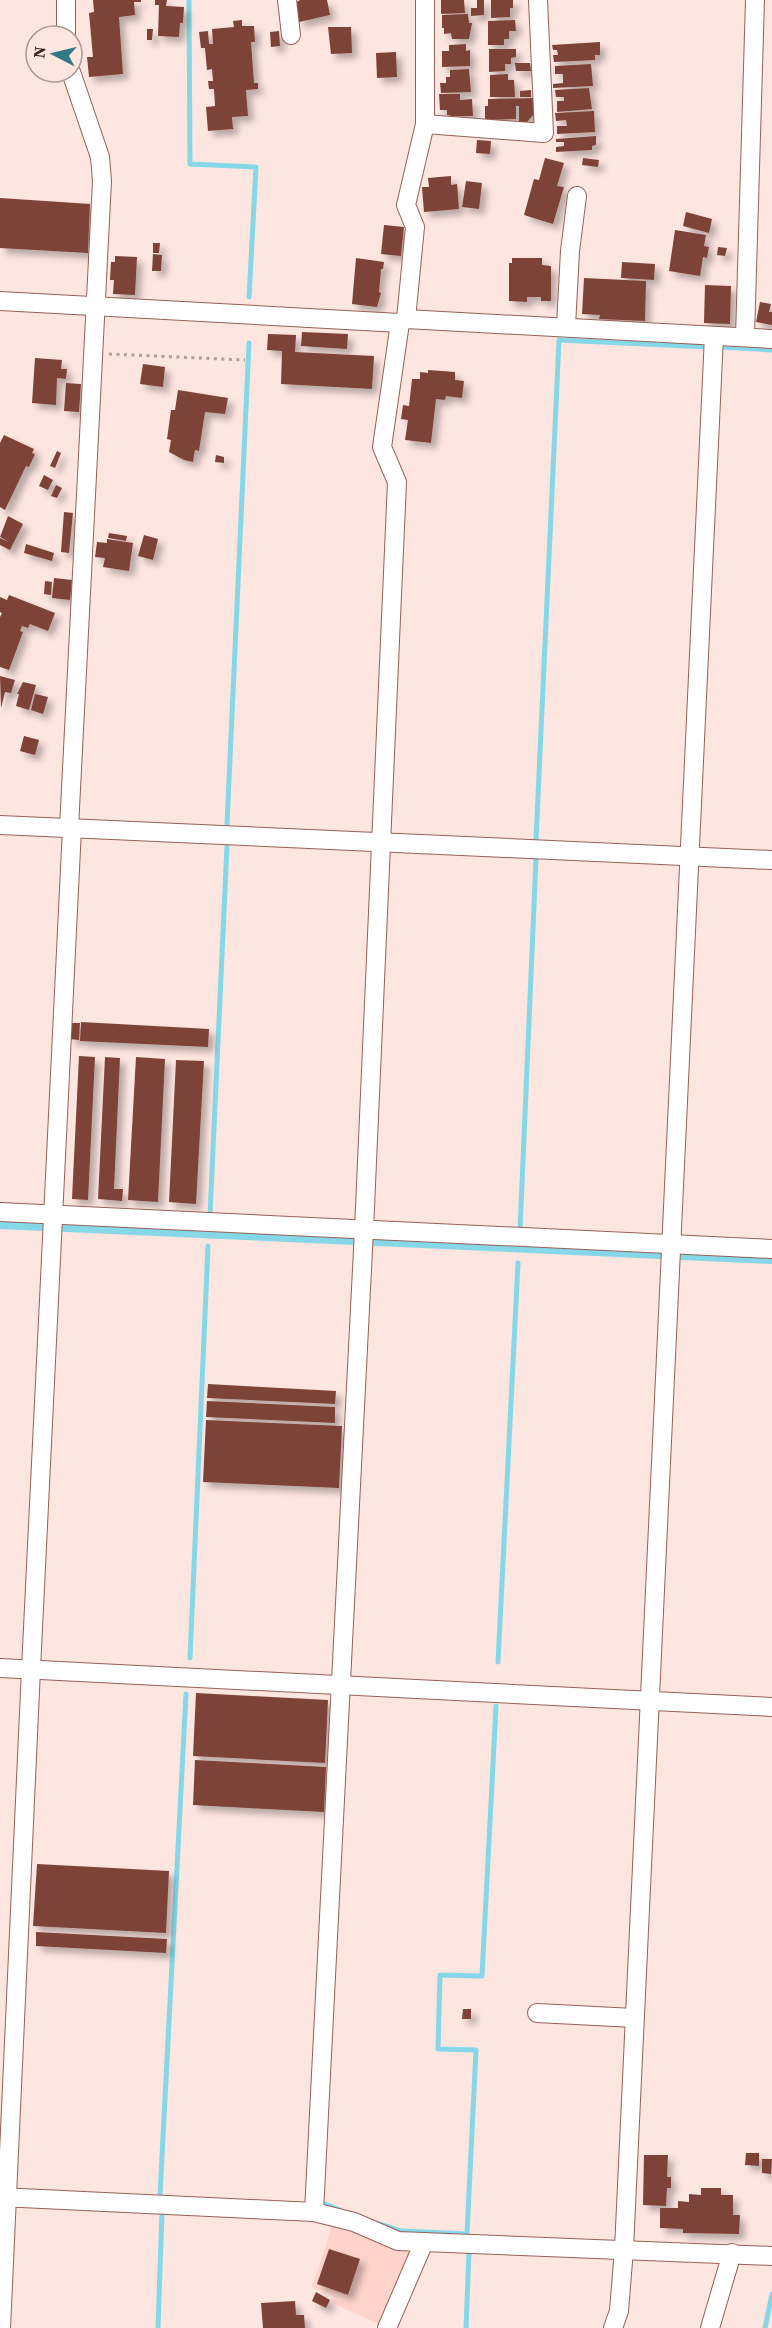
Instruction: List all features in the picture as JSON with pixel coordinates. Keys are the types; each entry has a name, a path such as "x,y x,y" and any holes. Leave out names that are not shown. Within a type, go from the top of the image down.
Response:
{"street":[{"path":"66,0 66,24"},
{"path":"287,0 291,35"},
{"path":"314,2212 364,1238 397,482 382,447 403,321 415,226 406,205 425,124 425,0"},
{"path":"425,124 544,133 538,0"},
{"path":"745,337 763,39 755,0"},
{"path":"1,2328 3,2197 31,1670 94,305 102,181 100,157 75,84"},
{"path":"567,326 570,251 577,196"},
{"path":"0,301 403,321 567,326 772,339"},
{"path":"613,2328 619,2311 624,2249 714,336"},
{"path":"0,825 772,860"},
{"path":"0,1212 52,1222 364,1238 672,1251 772,1249"},
{"path":"0,1668 772,1707"},
{"path":"537,2013 634,2018"},
{"path":"3,2197 314,2212 354,2222 398,2241 772,2256"},
{"path":"387,2328 424,2242"},
{"path":"710,2328 732,2253"}],"path":[{"path":"92,353 245,360"}],"shaded area":[{"path":"333,2223 411,2251 379,2324 332,2303 333,2296 312,2287"}],"water":[{"path":"0,1219 772,1256 772,1264 0,1229"}],"building":[{"path":"93,0 141,0 141,2 134,2 135,15 119,17 123,74 89,77 87,57 93,57 89,13 94,12"},
{"path":"155,0 167,0 166,6 184,7 179,37 158,36 159,5 155,5"},
{"path":"300,0 327,0 330,15 299,22 295,3"},
{"path":"441,0 464,0 465,13 441,14"},
{"path":"477,0 484,0 484,15 471,16 471,8 477,8"},
{"path":"491,0 513,0 510,17 491,18"},
{"path":"468,14 469,23 472,23 469,39 452,39 451,33 444,34 442,15"},
{"path":"242,20 242,26 254,26 255,42 251,42 254,83 258,83 258,89 246,90 248,116 232,117 233,129 208,131 206,107 215,106 214,89 209,89 208,81 213,81 212,69 207,70 205,48 201,48 199,32 208,31 209,44 213,44 212,29 234,27 233,21"},
{"path":"515,20 516,31 509,31 509,39 504,39 504,45 488,45 488,21"},
{"path":"328,27 351,27 352,53 331,54"},
{"path":"147,29 153,29 152,40 147,40"},
{"path":"279,31 280,46 271,47 270,32"},
{"path":"600,42 600,55 595,55 595,60 554,62 553,55 558,55 552,45"},
{"path":"466,44 466,51 470,50 470,66 442,67 442,51 449,51 449,45"},
{"path":"489,49 516,49 516,57 511,58 511,64 505,64 505,71 489,72"},
{"path":"396,52 397,77 377,78 376,53"},
{"path":"515,63 530,63 531,71 516,71"},
{"path":"591,64 593,86 553,88 553,84 563,83 563,74 555,74 555,66"},
{"path":"469,69 471,92 441,93 440,83 446,83 446,77 450,77 450,70"},
{"path":"508,74 508,80 514,80 515,97 490,97 490,75"},
{"path":"589,88 592,109 557,112 557,101 564,101 564,97 556,97 555,90"},
{"path":"531,90 531,97 520,97 520,91"},
{"path":"439,94 460,94 460,100 472,99 473,116 447,115 447,110 440,110"},
{"path":"534,98 534,114 527,122 519,123 519,106 516,106 516,119 485,120 485,106 488,106 488,99"},
{"path":"594,111 595,132 557,134 557,126 567,126 566,120 556,121 555,113"},
{"path":"596,136 596,145 592,146 592,150 556,152 556,147 564,146 564,142 556,142 556,139"},
{"path":"477,140 491,141 490,154 476,153"},
{"path":"545,158 564,163 557,186 564,187 553,224 524,215 534,179 539,180"},
{"path":"583,158 599,160 598,167 582,165"},
{"path":"451,176 451,185 457,184 459,209 424,212 422,187 429,187 428,178"},
{"path":"466,181 482,183 479,209 462,207"},
{"path":"0,198 90,204 88,253 0,248"},
{"path":"686,212 712,219 709,233 683,226"},
{"path":"384,225 404,227 401,256 381,254"},
{"path":"675,230 706,235 704,246 709,247 707,258 703,257 700,276 669,271"},
{"path":"153,243 160,243 159,253 153,253"},
{"path":"718,247 727,248 725,256 717,255"},
{"path":"153,254 162,255 161,271 152,271"},
{"path":"115,256 137,257 135,295 113,294 114,280 110,280 111,262 115,262"},
{"path":"356,258 384,262 383,269 381,269 379,292 381,293 377,307 352,304"},
{"path":"512,258 542,258 542,265 551,266 551,301 541,301 541,297 527,297 527,302 509,301 509,263 512,263"},
{"path":"622,262 655,264 654,280 621,278"},
{"path":"584,278 646,281 645,321 599,319 600,315 582,314"},
{"path":"705,285 731,286 730,324 704,323"},
{"path":"760,302 771,304 769,312 772,312 772,325 756,322"},
{"path":"302,332 348,334 347,349 301,346"},
{"path":"268,334 296,335 295,352 374,356 372,389 281,384 282,351 267,350"},
{"path":"35,358 62,360 61,369 67,369 66,379 57,378 56,405 32,403"},
{"path":"143,364 165,367 163,387 140,384"},
{"path":"428,370 455,372 455,380 464,381 462,398 446,396 445,400 436,399 431,443 405,440 408,420 401,419 403,405 409,406 412,379 420,379 420,372 428,373"},
{"path":"66,383 81,384 79,412 64,411"},
{"path":"178,390 228,398 225,414 205,412 199,451 195,450 193,462 169,452 171,440 167,439 171,410 175,410"},
{"path":"4,435 34,449 32,453 35,454 29,467 26,466 5,510 0,507 0,443"},
{"path":"57,451 61,453 55,468 50,466"},
{"path":"216,455 224,457 224,463 215,462"},
{"path":"44,475 53,480 48,490 39,486"},
{"path":"56,485 62,488 57,498 51,496"},
{"path":"64,512 73,513 69,553 61,552"},
{"path":"8,516 23,524 10,550 0,545 0,538 9,542 0,537"},
{"path":"109,533 127,536 126,541 108,538"},
{"path":"144,535 158,539 153,560 138,556"},
{"path":"107,539 133,543 129,571 103,567 105,558 95,557 97,542 107,543"},
{"path":"26,544 54,553 52,561 24,553"},
{"path":"54,578 72,580 70,600 52,598"},
{"path":"45,581 52,582 51,595 44,594"},
{"path":"9,595 55,613 48,631 30,624 28,628 22,626 20,631 23,632 9,670 0,667 0,617 2,613 0,612 0,597 7,600"},
{"path":"0,676 15,680 11,693 5,692 1,708"},
{"path":"23,682 36,685 29,710 16,706 19,694 17,694"},
{"path":"35,694 48,697 43,714 31,710"},
{"path":"24,736 39,740 35,755 20,751"},
{"path":"81,1022 209,1029 208,1047 80,1041"},
{"path":"70,1023 80,1023 79,1040 70,1039"},
{"path":"79,1056 95,1057 88,1200 72,1199"},
{"path":"105,1057 120,1058 114,1189 123,1189 122,1201 98,1199"},
{"path":"136,1057 165,1059 158,1202 128,1200"},
{"path":"176,1060 204,1061 196,1204 169,1202"},
{"path":"208,1384 336,1391 335,1404 207,1398"},
{"path":"207,1401 335,1407 335,1423 206,1417"},
{"path":"206,1420 342,1426 339,1488 203,1482"},
{"path":"196,1693 328,1700 325,1763 193,1756"},
{"path":"195,1760 326,1767 324,1812 193,1805"},
{"path":"37,1864 169,1871 166,1933 33,1926"},
{"path":"36,1932 167,1939 166,1953 36,1946"},
{"path":"463,2009 471,2009 471,2019 462,2019"},
{"path":"746,2153 759,2153 759,2166 745,2165"},
{"path":"644,2155 668,2155 667,2177 671,2177 671,2188 667,2188 666,2206 643,2205"},
{"path":"762,2159 772,2159 771,2174 762,2173"},
{"path":"701,2188 721,2188 721,2195 733,2195 733,2215 740,2215 739,2234 683,2233 683,2229 660,2228 660,2208 678,2208 678,2201 689,2202 689,2194 701,2195"},
{"path":"329,2249 360,2259 348,2295 317,2284"},
{"path":"316,2292 330,2300 326,2308 312,2301"},
{"path":"295,2301 296,2315 304,2315 305,2328 263,2328 261,2303"}],"waterway":[{"path":"189,0 190,164 256,167 249,297"},
{"path":"536,840 559,340 708,347"},
{"path":"227,824 249,343"},
{"path":"720,347 772,350"},
{"path":"210,1215 227,846"},
{"path":"520,1230 536,859"},
{"path":"190,1658 208,1246"},
{"path":"498,1662 518,1263"},
{"path":"160,2195 186,1694"},
{"path":"377,2223 401,2231 467,2234 476,2050 438,2049 440,1975 482,1976 496,1706"},
{"path":"325,2204 340,2210"},
{"path":"158,2328 162,2212"},
{"path":"466,2328 469,2252"},
{"path":"765,2328 772,2294"}]}
